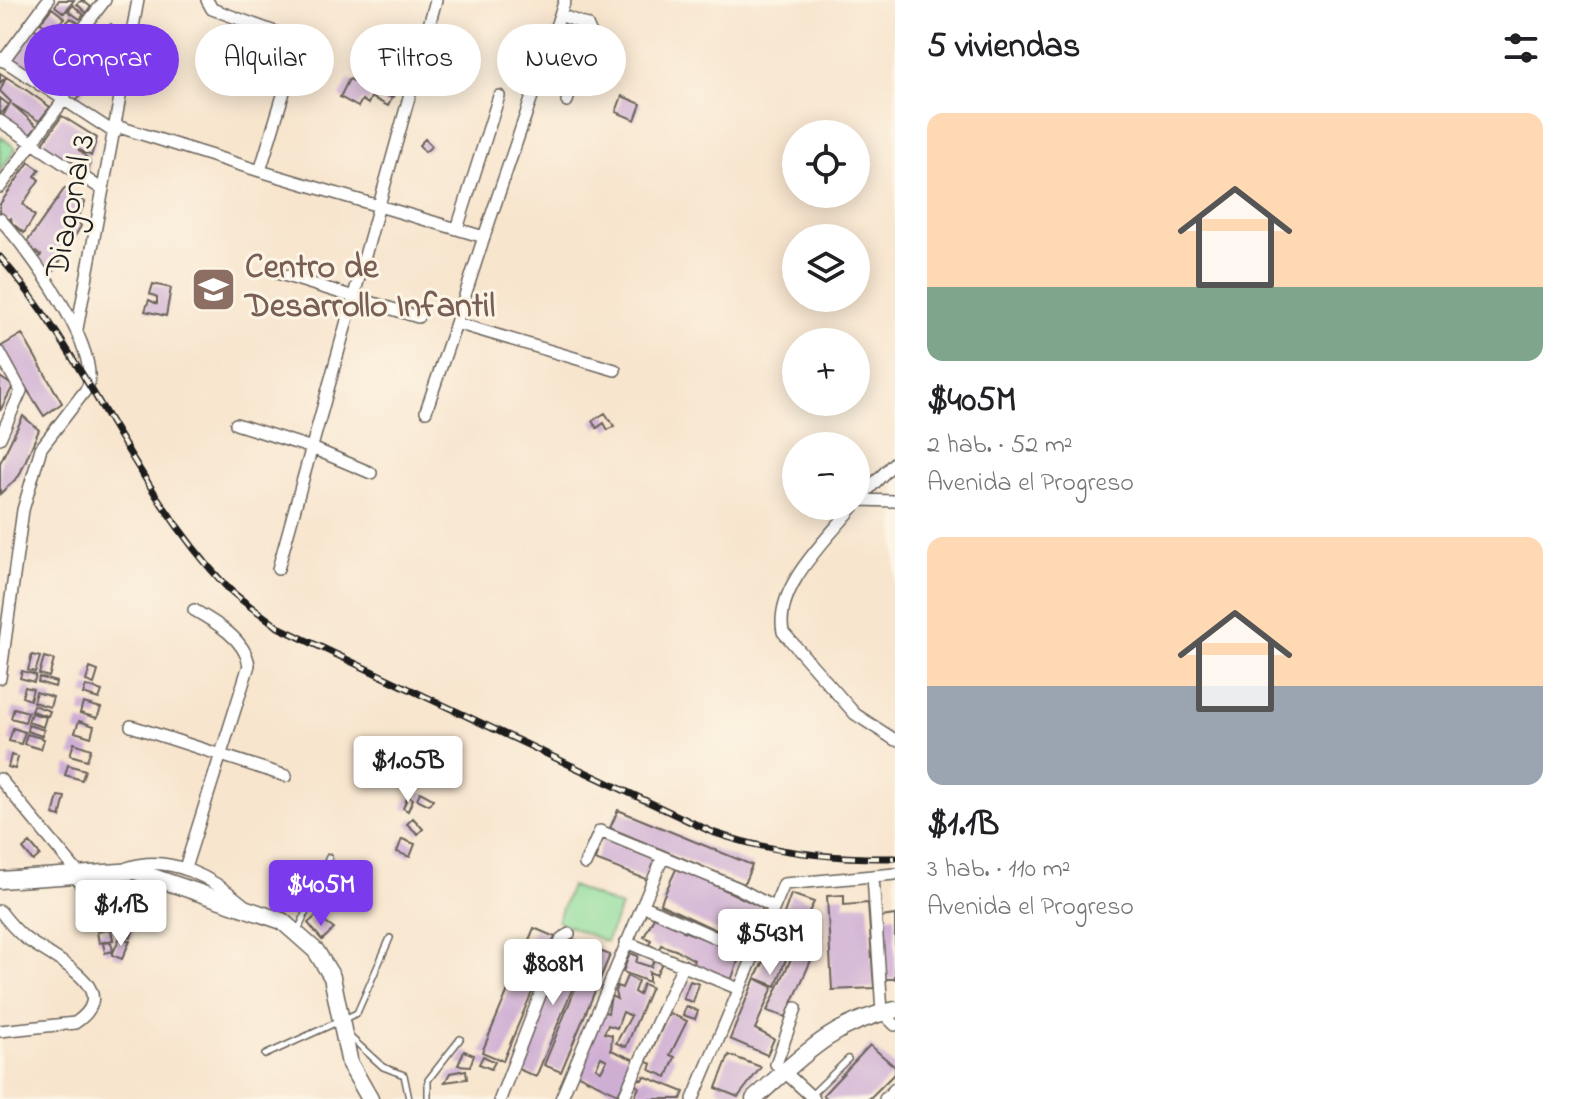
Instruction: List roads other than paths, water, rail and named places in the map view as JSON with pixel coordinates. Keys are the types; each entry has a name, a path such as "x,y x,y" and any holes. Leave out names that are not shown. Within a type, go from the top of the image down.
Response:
{"main road":[{"path":"0,880 119,870 147,873 244,905 297,932 316,951 332,977 350,1064 370,1099"},
{"path":"754,1099 807,1049 830,1033 888,1011"}],"street":[{"path":"24,74 2,60 48,0"},
{"path":"87,24 105,0"},
{"name":"Diagonal 3","path":"77,329 138,0"},
{"path":"207,0 212,9 297,40 297,49 260,171"},
{"path":"278,569 436,0"},
{"path":"426,411 565,0"},
{"path":"560,15 587,25 590,32 567,101"},
{"path":"61,96 116,129 484,237"},
{"path":"457,229 499,96"},
{"path":"0,187 65,98"},
{"path":"0,121 103,190"},
{"path":"0,219 77,329 90,366 88,387 41,448 23,510 2,639 0,678"},
{"path":"274,272 418,317"},
{"path":"456,323 615,370"},
{"path":"0,353 21,391 0,438"},
{"path":"236,424 312,448 371,473"},
{"path":"870,489 895,462"},
{"path":"870,502 895,501"},
{"path":"843,520 805,568 785,600 780,618 783,632 855,714 895,740"},
{"path":"185,868 249,660 223,627 194,610"},
{"path":"131,726 286,776"},
{"path":"0,779 77,875"},
{"path":"585,864 600,831 738,888 773,907"},
{"path":"561,1099 663,857"},
{"path":"119,870 138,864 185,868 222,886 244,905"},
{"path":"693,1099 784,884 895,874"},
{"path":"873,876 881,986 895,1025"},
{"path":"644,906 753,954"},
{"path":"0,911 24,938 83,978 91,990 92,1003 85,1016 75,1023 0,1031"},
{"path":"500,1099 562,938 569,934"},
{"path":"626,942 739,989"},
{"path":"623,1099 683,965"},
{"path":"881,986 895,985"},
{"path":"796,1008 776,1064 812,1097"},
{"path":"885,1099 895,1089"}],"lane":[{"path":"297,932 329,857"},
{"path":"77,875 97,926"},
{"path":"265,1055 342,1024 357,1013 390,938"},
{"path":"342,1024 383,1067 404,1075 409,1099"},
{"path":"428,1099 428,1080 460,1039"},
{"path":"812,1097 848,1059"}],"railway":[{"path":"0,257 59,337 137,465 193,547 231,591 278,627 712,832 757,845 802,853 895,858"}],"place":[{"name":"Centro de Desarrollo Infantil","path":"214,289"}]}
